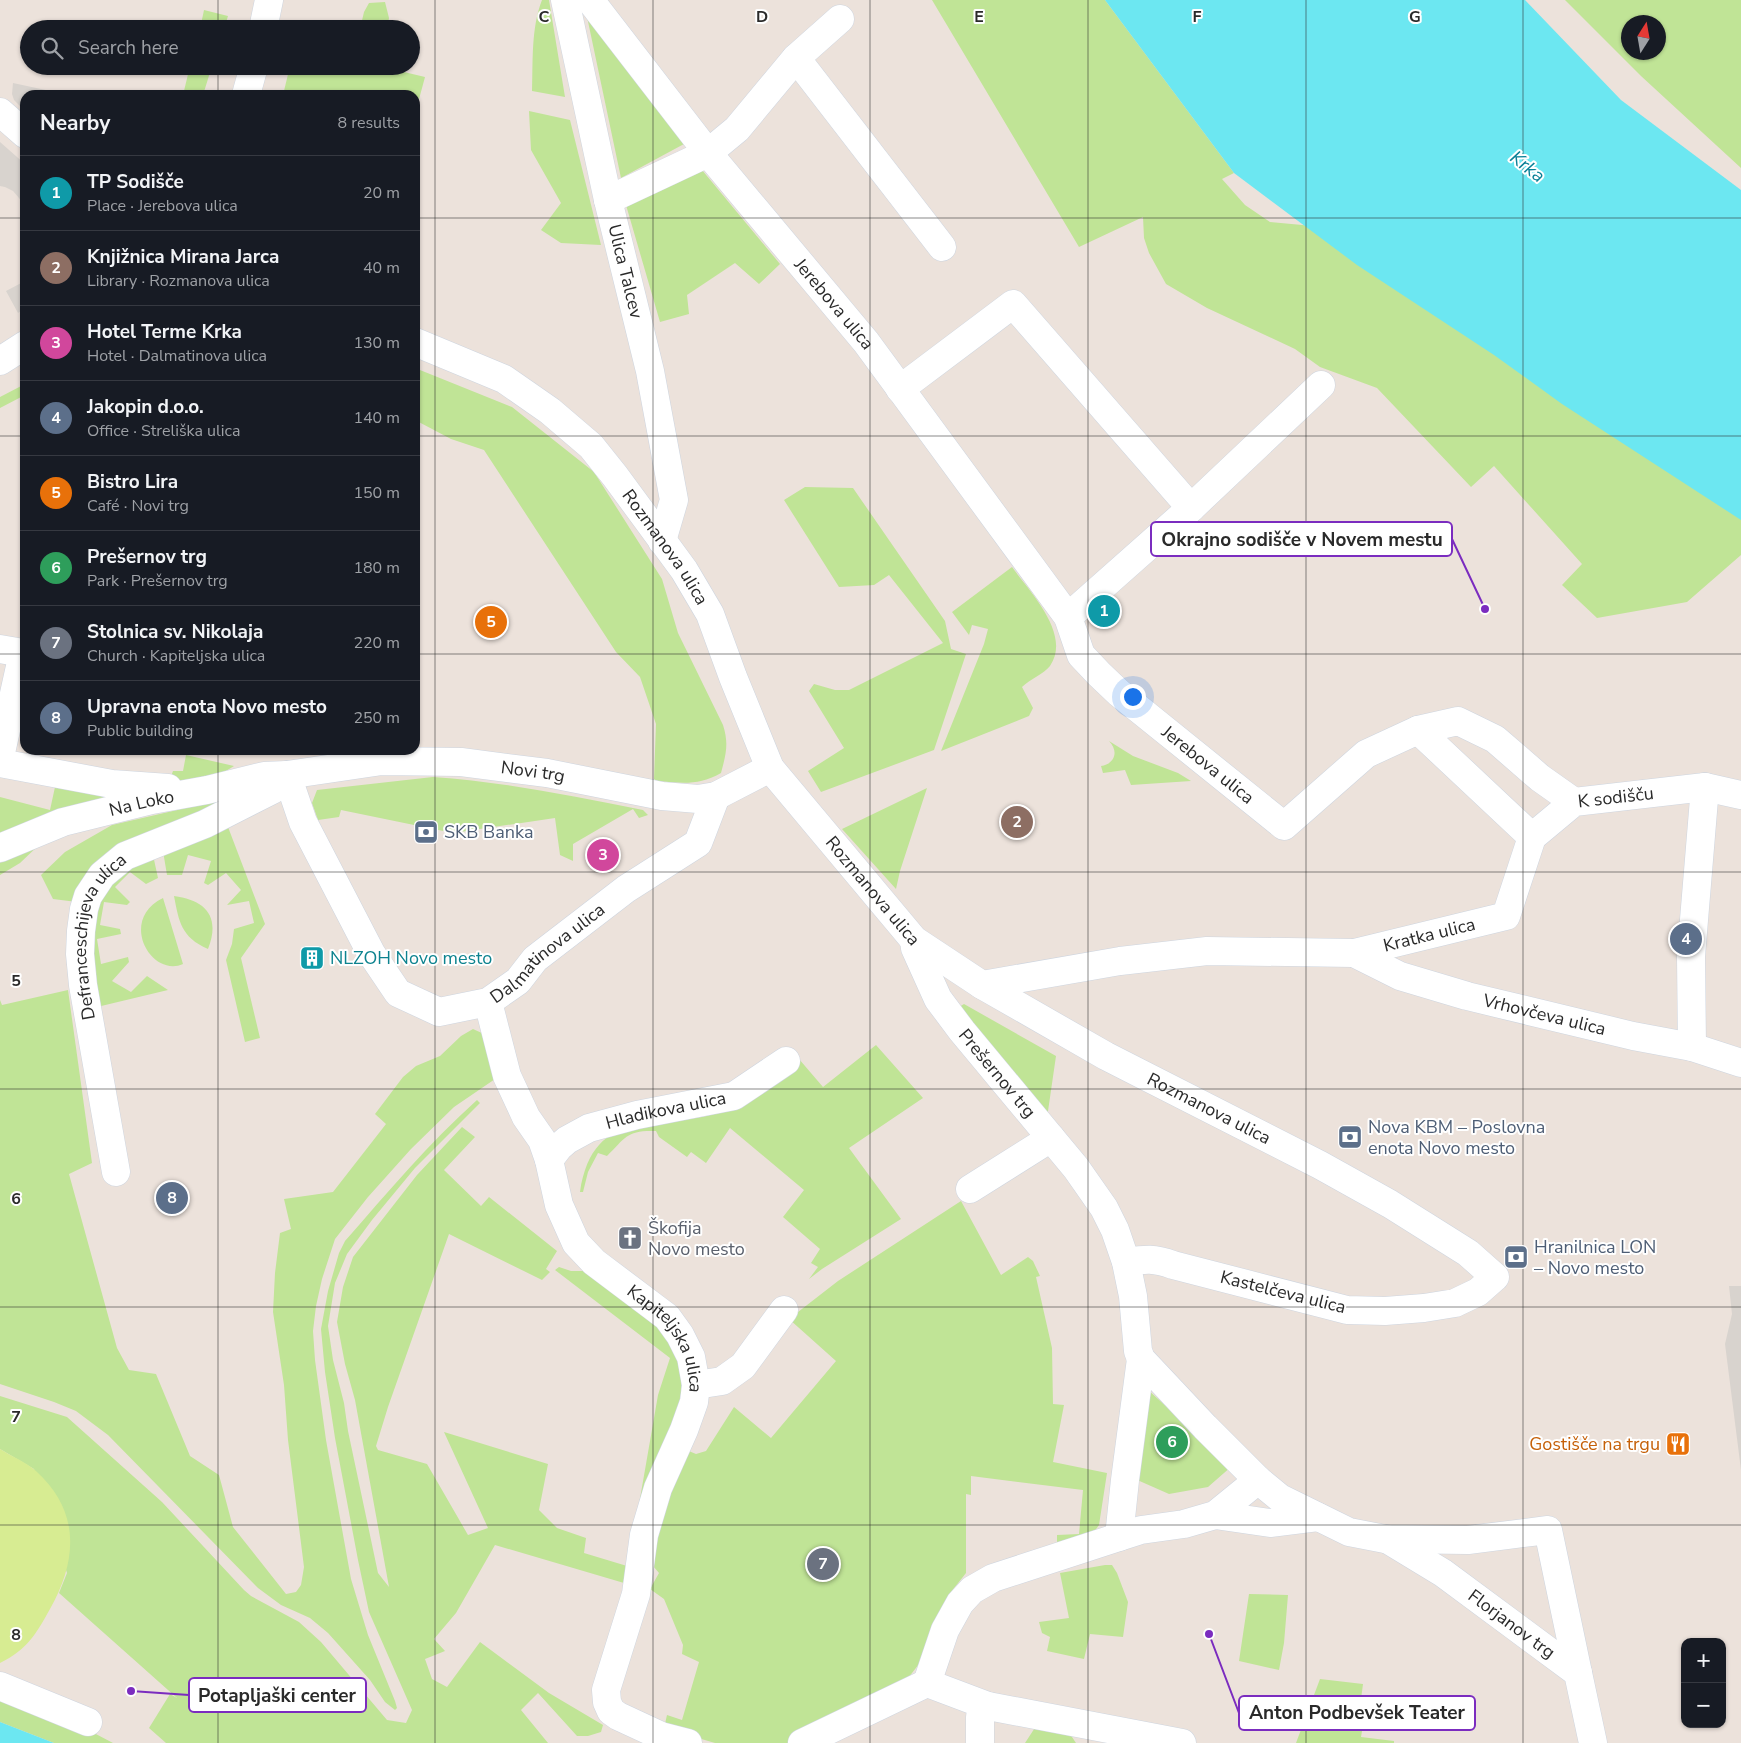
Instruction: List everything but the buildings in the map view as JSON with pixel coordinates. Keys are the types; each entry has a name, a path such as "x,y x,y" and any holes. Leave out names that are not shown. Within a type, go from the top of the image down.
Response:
{"street":[{"path":"265,20 269,0"},
{"name":"Ulica Talcev","path":"565,0 608,200 650,372 674,500 662,541"},
{"name":"Jerebova ulica","path":"590,0 708,153 866,342 1068,617 1081,655 1118,693 1284,826 1366,754 1418,730"},
{"path":"608,200 708,153 737,129 796,58 840,18"},
{"path":"796,58 942,247"},
{"path":"247,90 252,75"},
{"path":"0,112 20,130"},
{"path":"900,389 1013,304 1191,508"},
{"name":"Rozmanova ulica","path":"420,344 504,379 550,411 591,446 684,570 710,614 770,768 914,940 982,985 1106,1056 1320,1165 1390,1204 1468,1253 1495,1277"},
{"path":"0,361 20,348"},
{"path":"1068,617 1191,508 1321,384"},
{"path":"0,757 16,652"},
{"path":"1418,730 1458,721 1495,739 1540,778 1574,802"},
{"path":"1418,730 1532,836"},
{"name":"Novi trg","path":"286,775 382,761 461,762 547,773 662,796 698,799 716,796 770,768"},
{"path":"0,763 112,784 206,790"},
{"name":"Na Loko","path":"0,848 62,822 264,776 286,775"},
{"name":"Dalmatinova ulica","path":"286,775 308,830 371,953 398,993 439,1012 488,1002 518,981 535,959 611,901 698,843 716,796"},
{"name":"Defranceschijeva ulica","path":"116,1172 83,985 80,932 88,896 102,875 125,856 205,824 272,790 286,775"},
{"path":"1692,1047 1691,956 1705,786 1741,795"},
{"name":"K sodišču","path":"1532,836 1574,802 1705,786"},
{"name":"Kratka ulica","path":"1354,953 1506,916 1532,836"},
{"name":"Prešernov trg","path":"914,940 915,948 938,999 962,1031 1076,1168 1104,1208 1115,1230 1126,1262 1133,1296 1138,1351 1141,1359"},
{"path":"982,985 1120,961 1207,951 1354,953"},
{"name":"Vrhovčeva ulica","path":"1354,953 1400,976 1467,996 1633,1036 1692,1047 1741,1063"},
{"name":"Kapiteljska ulica","path":"488,1002 507,1076 526,1118 542,1140 549,1160 559,1205 576,1243 594,1262 667,1317 680,1335 691,1357 696,1385 694,1402 684,1430 658,1488 644,1535 636,1594 606,1690 607,1702 611,1711 618,1716 661,1736 688,1743"},
{"name":"Hladikova ulica","path":"549,1160 567,1140 589,1128 637,1115 734,1096 786,1061"},
{"path":"970,1189 1051,1138"},
{"name":"Kastelčeva ulica","path":"1126,1262 1149,1258 1158,1259 1173,1265 1347,1310 1385,1311 1454,1303 1478,1292 1495,1277"},
{"path":"696,1385 722,1381 743,1366 784,1310"},
{"path":"1141,1359 1258,1480 1280,1498 1349,1532 1385,1539 1468,1540 1548,1530 1592,1743"},
{"path":"1119,1537 1141,1359"},
{"path":"802,1743 927,1683 945,1630 960,1603 972,1590 993,1578 1141,1530 1184,1524 1215,1515 1258,1480"},
{"path":"1215,1515 1270,1523 1318,1517"},
{"name":"Florjanov trg","path":"1385,1539 1443,1572 1578,1673"},
{"path":"927,1683 988,1706 1182,1743"},
{"path":"0,1686 88,1722"},
{"path":"980,1743 980,1717 988,1706"}],"green space":[{"path":"542,0 549,0 565,97 532,91 534,33"},
{"path":"932,0 1105,0 1234,173 1222,179 1245,205 1270,222 1313,226 1741,519 1741,555 1687,602 1597,618 1562,585 1582,564 1494,466 1471,487 1377,388 1320,367 1295,349 1207,308 1166,284 1149,253 1144,238 1143,217 1079,247"},
{"path":"1565,0 1741,0 1741,168 1625,60 1666,60 1666,15 1621,15 1621,56"},
{"path":"385,2 389,20 362,20 369,3"},
{"path":"204,10 228,16 227,20 202,20"},
{"path":"586,12 684,144 621,178"},
{"path":"188,75 209,75 205,90 184,90"},
{"path":"288,75 417,75 425,77 420,96 420,90 284,90"},
{"path":"529,111 570,120 601,245 561,243 541,230 561,203 531,150"},
{"path":"702,170 780,264 759,284 735,263 687,295 689,314 660,322 626,205"},
{"path":"420,370 512,407 594,472 662,579 678,633 723,725 726,749 721,773 705,780 690,783 656,781 654,779 656,724 640,677 616,652 484,450 451,439 420,423"},
{"path":"20,387 20,398 0,408 0,397"},
{"path":"805,487 853,488 945,621 951,649 966,654 934,750 821,792 808,771 844,748 809,691 814,684 835,690 849,690 943,643 889,575 874,585 839,587 784,500"},
{"path":"1012,567 1046,614 1056,640 1055,654 1047,669 1022,687 1033,708 1029,716 941,751 984,644 988,629 972,625 969,635 952,612"},
{"path":"1109,741 1133,756 1178,773 1191,781 1131,785 1125,770 1103,773 1101,766 1110,763 1115,753"},
{"path":"186,755 234,766 211,777 169,782 173,771 183,771"},
{"path":"433,777 486,782 565,795 643,810 648,815 639,818 633,809 573,844 573,861 560,855 555,818 453,833 341,810 339,817 318,820 312,803 317,790"},
{"path":"55,787 125,800 0,837 0,797 50,810"},
{"path":"927,788 900,871 896,889 842,829"},
{"path":"225,799 77,902 53,899 41,875 65,852 112,825"},
{"path":"228,827 265,924 241,958 260,1038 245,1042 226,960 232,944 234,929 254,923 249,901 227,905 241,890 226,873 208,885 204,883 211,861 188,855 182,875 167,875 163,851"},
{"path":"40,844 20,863 0,875 0,863"},
{"path":"153,855 158,878 146,884 130,872 115,887 130,902 127,905 104,902 100,925 120,929 121,934 97,939 101,964 128,957 129,962 112,981 131,992 147,976 168,990 97,1007 87,964 93,908 125,867"},
{"path":"174,896 194,901 208,912 213,927 208,949 192,939 183,928"},
{"path":"163,898 183,964 171,966 160,963 151,955 144,944 141,932 143,920 150,908"},
{"path":"68,990 92,1163 69,1174 117,1348 129,1370 156,1374 190,1456 219,1475 233,1527 286,1594 296,1592 301,1585 304,1567 288,1440 284,1385 273,1312 280,1233 291,1229 284,1199 333,1192 386,1124 375,1114 403,1077 416,1066 440,1056 461,1036 473,1029 484,1034 498,1077 454,1107 411,1149 368,1197 335,1239 322,1279 316,1306 313,1331 315,1360 326,1440 351,1579 368,1635 395,1701 397,1708 395,1710 385,1702 370,1680 328,1633 310,1618 281,1605 258,1588 108,1435 76,1411 0,1384 0,1000 2,1005"},
{"path":"964,1004 1056,1056 1047,1118 959,1007"},
{"path":"876,1045 923,1098 849,1148 901,1219 809,1279 818,1267 811,1263 820,1249 783,1217 804,1190 730,1128 706,1163 691,1152 687,1157 659,1137 656,1131 633,1133 623,1139 607,1156 598,1153 588,1172 583,1192 580,1192 588,1164 599,1145 614,1133 632,1126 697,1118 723,1111 799,1059 823,1087"},
{"path":"477,1100 480,1103 415,1168 347,1254 335,1283 328,1326 333,1360 344,1403 348,1431 378,1573 389,1587 355,1400 345,1364 337,1322 343,1287 353,1257 417,1175 462,1127 475,1137 444,1170 481,1206 489,1197 557,1251 546,1269 550,1272 542,1280 449,1234 376,1446 378,1450 427,1464 468,1535 488,1528 444,1432 548,1464 539,1510 557,1528 586,1538 584,1553 627,1566 624,1583 495,1545 456,1613 434,1639 445,1651 425,1659 432,1679 447,1687 480,1642 549,1693 603,1725 601,1732 588,1736 577,1736 538,1693 521,1710 548,1743 166,1743 149,1728 170,1694 177,1698 59,1593 67,1573 34,1469 0,1449 0,1396 67,1417 162,1502 244,1590 251,1596 299,1622 321,1642 387,1720 406,1723 412,1710 369,1612 335,1438 325,1372 321,1329 328,1291 339,1253 345,1241 425,1151"},
{"path":"961,1201 1001,1275 1028,1257 1033,1261 1040,1276 1036,1277 1052,1348 1053,1404 1064,1405 1053,1462 1107,1473 1099,1525 1094,1532 1057,1544 1057,1535 1079,1534 1083,1490 971,1476 971,1495 966,1494 966,1573 951,1592 919,1664 905,1682 788,1743 715,1743 664,1728 667,1715 682,1720 699,1662 682,1654 683,1645 664,1599 650,1589 659,1573 653,1566 661,1511 684,1449 696,1454 706,1451 734,1407 771,1438 836,1361 789,1319 838,1281"},
{"path":"559,1267 571,1271 585,1271 663,1332 676,1354 684,1384 680,1410 638,1510 658,1395 670,1358 555,1270"},
{"path":"1147,1389 1232,1466 1208,1487 1169,1494 1135,1479"},
{"path":"0,1449 32,1468 50,1486 61,1502 70,1536 66,1572 50,1609 24,1647 0,1663"},
{"path":"1112,1565 1117,1573 1128,1602 1123,1637 1090,1634 1084,1659 1047,1651 1050,1637 1042,1633 1039,1622 1069,1618 1060,1573"},
{"path":"1249,1594 1288,1595 1284,1643 1279,1670 1239,1661"},
{"path":"1320,1679 1363,1684 1361,1699 1367,1701 1361,1737 1394,1741 1394,1743 1296,1743"},
{"path":"0,1692 71,1721 113,1743 54,1743 0,1722"},
{"path":"1038,1723 1070,1734 1076,1743 1025,1743"}],"shaded area":[{"path":"13,83 46,90 20,90 20,106 14,100 12,94"},
{"path":"0,142 20,160 20,199 13,191 0,186"},
{"path":"20,284 20,312 18,313 6,291"},
{"path":"1729,1286 1741,1286 1741,1470 1725,1344 1732,1314"}],"water":[{"name":"Krka","path":"1105,0 1525,0 1621,100 1741,190 1741,520 1562,404 1494,355 1357,265 1234,173"},
{"path":"0,1722 54,1743 0,1743"}],"place":[{"name":"Okrajno sodišče v Novem mestu","path":"1485,609"},
{"name":"TP Sodišče","path":"1104,611"},
{"name":"Bistro Lira","path":"491,622"},
{"name":"Knjižnica Mirana Jarca","path":"1017,822"},
{"name":"SKB Banka","path":"426,832"},
{"name":"Hotel Terme Krka","path":"603,855"},
{"name":"Jakopin d.o.o.","path":"1686,939"},
{"name":"NLZOH Novo mesto","path":"312,958"},
{"name":"Nova KBM – Poslovna enota Novo mesto","path":"1350,1137"},
{"name":"Upravna enota Novo mesto","path":"172,1198"},
{"name":"Škofija Novo mesto","path":"630,1238"},
{"name":"Hranilnica LON – Novo mesto","path":"1516,1257"},
{"name":"Prešernov trg","path":"1172,1442"},
{"name":"Gostišče na trgu","path":"1678,1444"},
{"name":"Stolnica sv. Nikolaja","path":"823,1564"},
{"name":"Anton Podbevšek Teater","path":"1209,1634"},
{"name":"Potapljaški center","path":"131,1691"}]}
